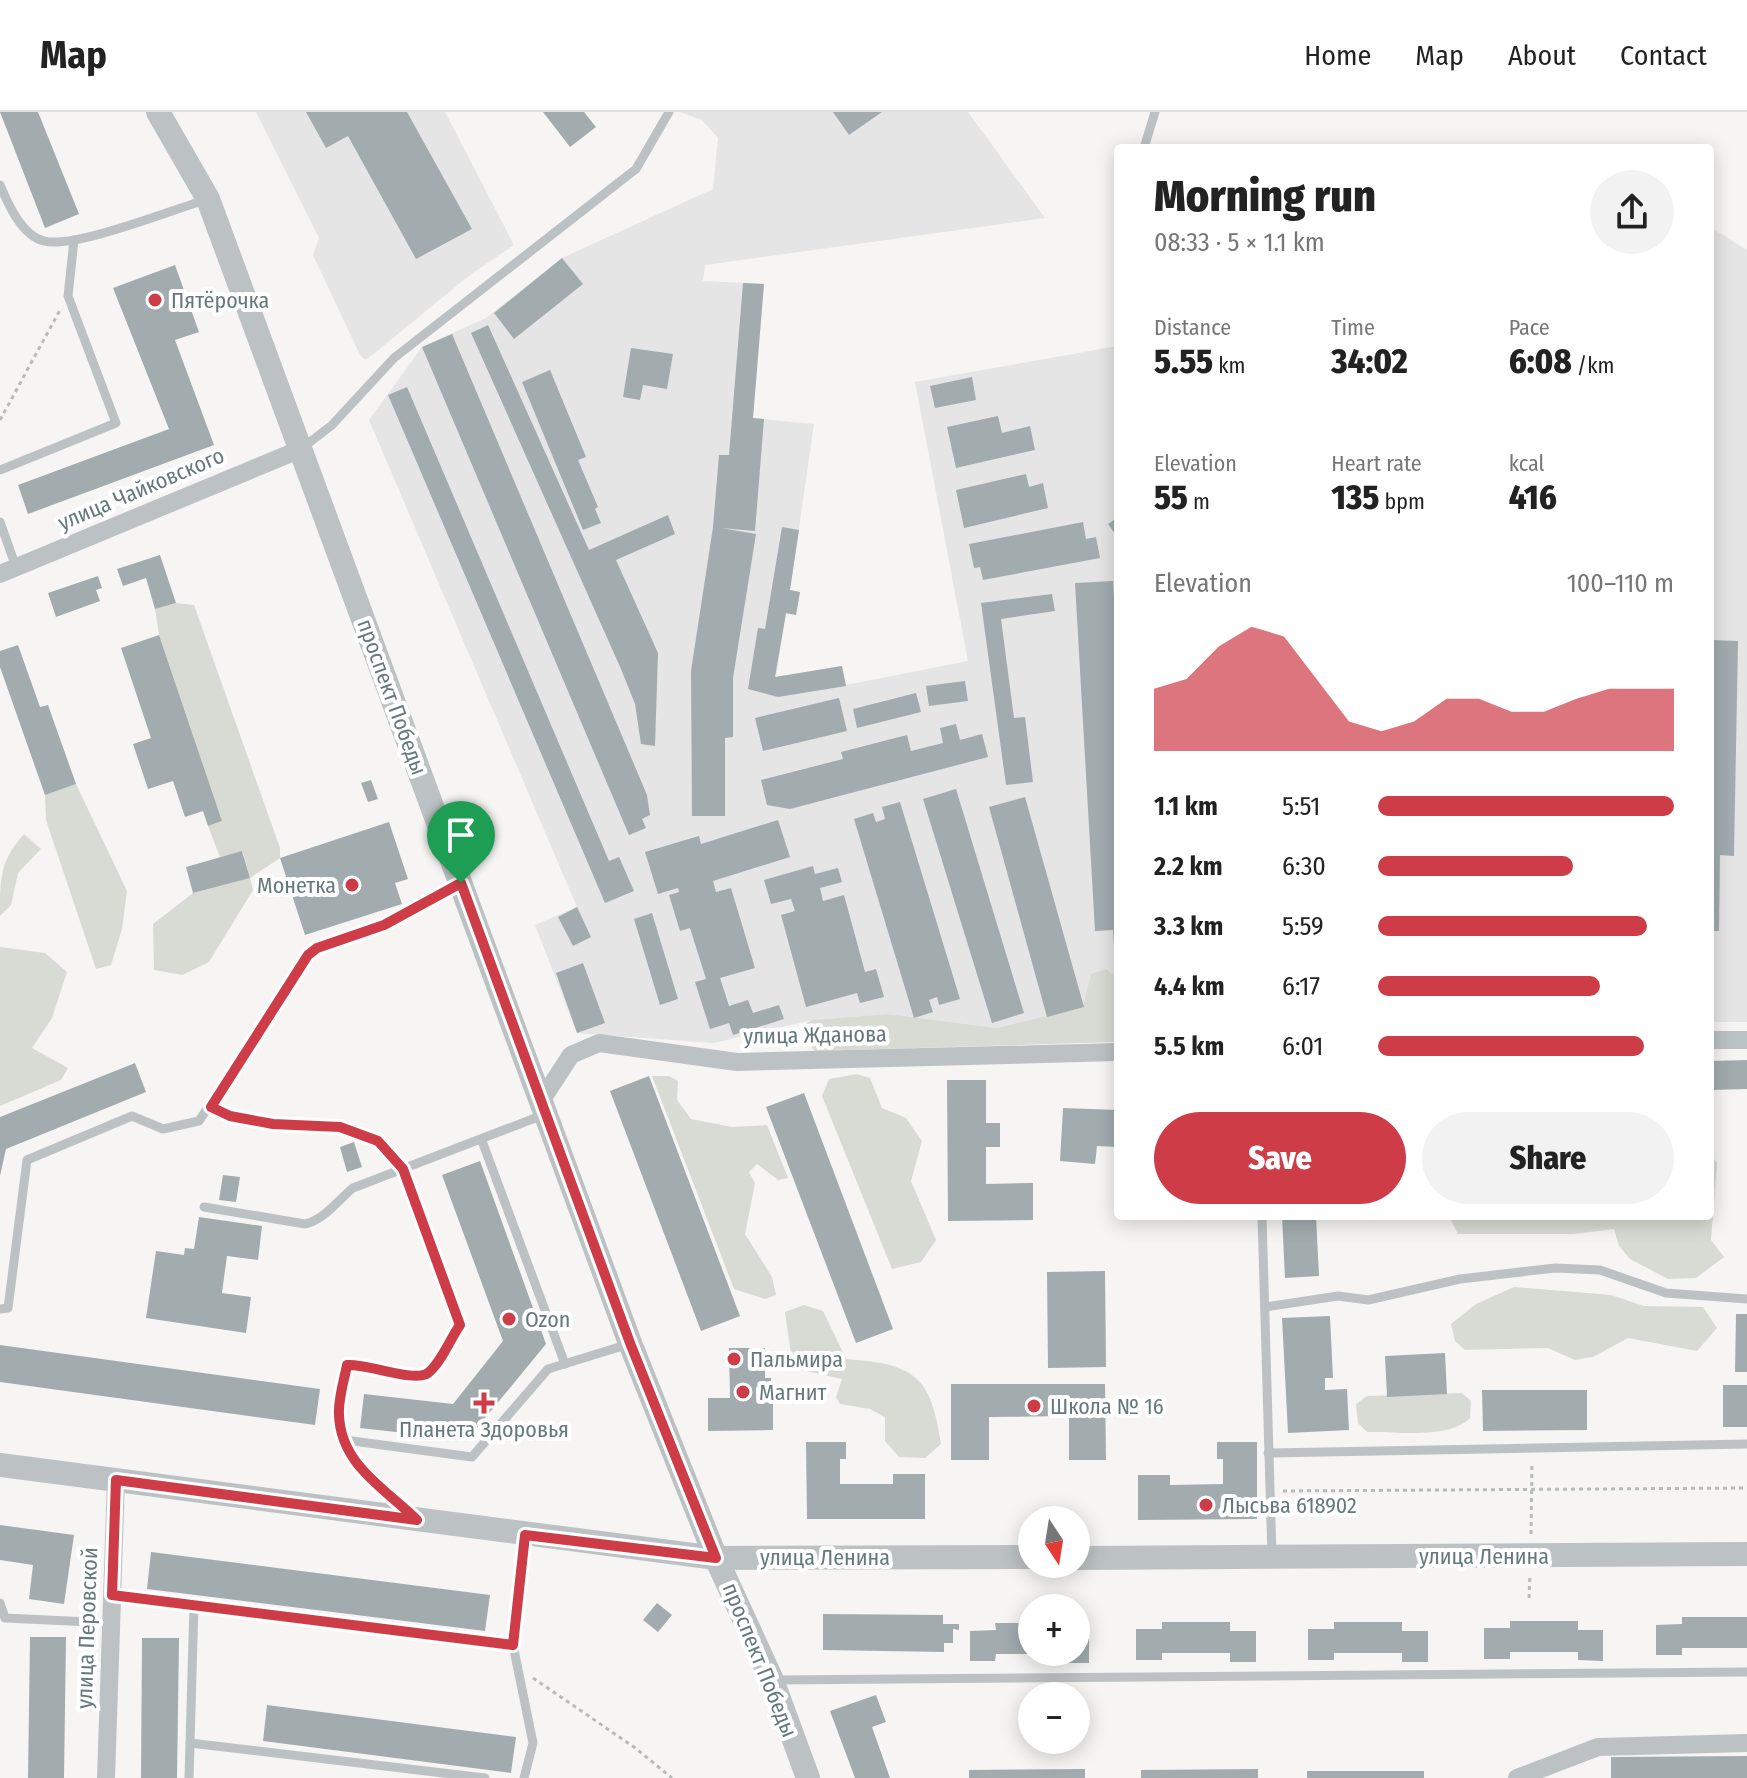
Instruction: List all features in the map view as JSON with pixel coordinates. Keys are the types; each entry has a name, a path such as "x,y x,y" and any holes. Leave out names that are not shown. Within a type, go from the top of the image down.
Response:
{"street":[{"name":"проспект Победы","path":"158,112 208,199 630,1343 716,1558 772,1680 808,1778"},
{"name":"улица Чайковского","path":"8,570 301,449"},
{"path":"1714,1040 1747,1040"},
{"name":"улица Жданова","path":"543,1107 571,1055 599,1043 737,1062 1114,1052"},
{"name":"улица Ленина","path":"0,1465 716,1558 1018,1557"},
{"name":"улица Перовской","path":"106,1778 116,1480"},
{"name":"улица Ленина","path":"1090,1558 1747,1554"},
{"path":"1517,1778 1598,1747 1747,1743"}],"lane":[{"path":"301,449 332,425 394,358 636,169 669,112"},
{"path":"1145,144 1155,112"},
{"path":"0,185 27,232 44,241 74,240 208,199"},
{"path":"0,470 116,423 68,296 74,240"},
{"path":"0,522 8,570"},
{"path":"0,1309 8,1308 27,1160 132,1116 163,1129 199,1121 308,955 317,948 384,925 461,883"},
{"path":"211,1107 230,1116 273,1124 340,1127 378,1141 403,1169 460,1325 428,1373 419,1377 359,1364 347,1365 339,1414 345,1440 361,1471 417,1520"},
{"path":"204,1207 305,1224 319,1221 334,1203 353,1188 482,1141 543,1107"},
{"path":"482,1141 565,1364"},
{"path":"1262,1220 1272,1558"},
{"path":"1265,1307 1338,1296 1368,1300 1460,1279 1555,1268 1600,1270 1666,1293 1747,1299"},
{"path":"345,1440 472,1457 548,1369 630,1343"},
{"path":"1268,1453 1747,1444"},
{"path":"524,1778 533,1743 513,1645 525,1535"},
{"path":"112,1595 513,1645"},
{"path":"0,1603 5,1618 111,1623"},
{"path":"189,1778 194,1605"},
{"path":"772,1680 1747,1672"},
{"path":"190,1743 485,1778"}],"path":[{"path":"0,420 68,296"},
{"path":"1529,1598 1532,1448"},
{"path":"1269,1491 1747,1488"},
{"path":"517,1667 634,1747 672,1778"}],"shaded area":[{"path":"256,112 445,112 514,245 470,275 366,360 360,355 313,255 319,238"},
{"path":"680,112 968,112 1045,218 705,265 703,281 764,284 753,418 814,424 790,590 800,592 796,615 786,614 776,677 842,666 846,685 968,661 915,382 1114,347 1114,1002 1091,975 1084,1007 997,1028 888,1014 812,1020 714,1043 577,1033 535,925 577,907 369,420 422,347 486,318 562,258 713,189 718,138 702,120"},
{"path":"1714,229 1747,250 1747,1022 1714,1022"},
{"path":"176,603 194,605 280,848 280,858 250,878 243,852 220,857 208,826 222,821 159,635 155,609"},
{"path":"76,784 127,891 122,929 111,965 96,969 46,820 45,795"},
{"path":"24,834 41,849 18,873 11,905 0,916 3,871 10,853"},
{"path":"250,878 253,890 209,962 182,975 154,970 153,924 193,893"},
{"path":"0,947 45,953 67,972 52,1018 32,1048 68,1068 61,1080 0,1106"},
{"path":"1106,969 1114,976 1114,1042 815,1051 804,1039 805,1024 812,1020 888,1014 997,1028 1083,1007 1091,974"},
{"path":"857,1074 870,1078 882,1108 906,1118 922,1141 911,1181 936,1240 921,1262 892,1269 822,1096 829,1079"},
{"path":"652,1076 669,1076 678,1081 677,1100 691,1119 732,1127 767,1125 788,1178 778,1180 757,1164 749,1172 755,1183 745,1234 772,1277 776,1295 765,1299 734,1289"},
{"path":"1714,1159 1717,1163 1714,1202"},
{"path":"1451,1220 1713,1220 1711,1240 1724,1257 1696,1278 1668,1279 1630,1259 1619,1246 1614,1229 1573,1234 1458,1234"},
{"path":"1514,1287 1611,1295 1644,1306 1703,1307 1717,1328 1697,1351 1628,1338 1593,1357 1575,1360 1548,1348 1465,1350 1455,1341 1451,1324 1476,1304"},
{"path":"804,1305 823,1311 846,1359 889,1365 916,1378 932,1403 941,1444 925,1458 899,1457 885,1441 885,1417 870,1409 840,1404 836,1397 842,1379 793,1368 785,1312"},
{"path":"1462,1393 1471,1401 1470,1418 1449,1429 1421,1433 1367,1432 1358,1423 1356,1404 1367,1396"}],"building":[{"path":"0,112 38,112 79,214 45,228"},
{"path":"306,112 407,112 472,229 416,259 348,136 326,148"},
{"path":"543,112 584,112 596,127 570,147"},
{"path":"833,112 882,112 849,135"},
{"path":"562,258 583,284 514,339 494,313"},
{"path":"175,265 199,332 175,340 214,445 28,514 18,485 169,429 113,288"},
{"path":"743,283 764,284 753,418 764,419 755,531 721,528 756,534 733,678 733,737 725,738 725,816 692,816 691,671 713,527 719,455 729,455"},
{"path":"488,325 589,550 668,515 675,534 616,560 658,653 655,746 641,744 635,704 621,669 471,333"},
{"path":"452,334 647,795 650,815 642,819 646,828 629,835 422,347"},
{"path":"631,348 673,354 667,389 643,385 640,400 623,397"},
{"path":"550,370 586,457 578,460 598,507 595,509 601,523 583,530 522,382"},
{"path":"972,377 976,400 935,408 930,386"},
{"path":"407,387 609,861 619,857 634,891 605,903 388,395"},
{"path":"998,416 1002,433 1030,426 1035,450 956,468 947,427"},
{"path":"1026,474 1029,487 1043,483 1048,508 964,528 956,490"},
{"path":"1083,522 1086,539 1096,537 1100,558 983,580 980,567 974,568 969,544"},
{"path":"782,527 799,530 790,590 800,592 796,615 786,613 775,677 842,666 846,686 778,697 748,689 758,628 765,629"},
{"path":"160,555 176,603 155,609 146,578 123,586 117,569"},
{"path":"98,576 102,588 96,590 100,601 56,617 48,593"},
{"path":"1113,581 1114,946 1113,930 1095,931 1075,583"},
{"path":"1052,594 1055,611 1001,619 1014,718 1025,717 1033,782 1006,785 981,603"},
{"path":"159,635 222,821 208,826 203,811 185,817 173,781 148,789 133,744 151,738 121,648"},
{"path":"1714,640 1738,641 1734,856 1720,855 1719,931 1714,931"},
{"path":"18,645 40,707 48,705 76,784 45,795 0,667 0,651"},
{"path":"965,681 968,701 929,706 926,686"},
{"path":"916,693 921,712 857,728 853,709"},
{"path":"839,698 847,731 763,751 755,718"},
{"path":"956,724 960,740 982,734 988,757 790,809 767,805 761,780 843,759 841,752 907,735 911,751 943,743 940,728"},
{"path":"371,780 378,799 368,802 361,783"},
{"path":"956,789 1024,1013 992,1023 923,799"},
{"path":"1025,797 1084,1007 1047,1017 989,807"},
{"path":"900,802 960,999 939,1005 937,997 929,1000 933,1012 914,1018 854,819 873,813 876,822 885,819 882,807"},
{"path":"778,820 790,857 713,881 716,892 731,888 755,968 720,978 729,1006 748,1000 753,1013 779,1005 784,1019 733,1035 729,1023 710,1029 695,982 706,979 690,928 680,931 669,895 679,892 678,888 658,894 645,852 699,836 701,844"},
{"path":"389,822 408,879 395,883 402,904 305,935 280,858"},
{"path":"242,851 250,878 193,893 186,867"},
{"path":"813,866 815,874 838,868 842,882 820,888 823,901 844,895 865,972 876,969 884,997 860,1003 857,993 806,1007 781,915 795,911 791,899 771,904 764,880"},
{"path":"577,907 591,937 573,946 558,917"},
{"path":"652,913 678,999 660,1005 634,919"},
{"path":"583,963 605,1023 577,1033 556,973"},
{"path":"1747,1060 1747,1089 1714,1090 1714,1061"},
{"path":"135,1063 146,1092 6,1149 0,1176 0,1117"},
{"path":"649,1076 740,1316 701,1331 610,1091"},
{"path":"947,1080 986,1080 986,1123 1000,1123 1000,1147 986,1147 986,1184 1033,1183 1033,1220 948,1221"},
{"path":"804,1093 893,1329 856,1343 766,1107"},
{"path":"1063,1108 1114,1110 1114,1147 1097,1146 1095,1164 1060,1161"},
{"path":"354,1142 362,1167 347,1172 340,1147"},
{"path":"480,1161 546,1344 467,1440 360,1428 364,1394 453,1404 503,1341 442,1175"},
{"path":"223,1175 240,1177 236,1202 219,1200"},
{"path":"199,1217 262,1226 258,1260 227,1256 222,1293 251,1297 246,1333 146,1318 156,1251 184,1255 185,1248 194,1249"},
{"path":"1282,1220 1316,1220 1319,1276 1285,1278"},
{"path":"1105,1271 1106,1367 1048,1368 1047,1272"},
{"path":"1736,1314 1747,1314 1747,1372 1735,1372"},
{"path":"1330,1316 1333,1378 1325,1378 1325,1390 1347,1389 1349,1430 1288,1433 1282,1318"},
{"path":"0,1345 320,1389 315,1425 0,1382"},
{"name":"Магнит","path":"729,1348 765,1348 765,1378 771,1378 771,1387 756,1387 756,1398 773,1397 773,1430 708,1431 708,1398 730,1398"},
{"path":"1445,1353 1447,1394 1387,1397 1385,1356"},
{"path":"951,1384 1105,1384 1106,1460 1069,1460 1069,1416 989,1417 989,1460 951,1460"},
{"path":"1723,1385 1747,1385 1747,1427 1723,1427"},
{"path":"1482,1390 1587,1390 1587,1430 1483,1431"},
{"path":"806,1442 846,1442 846,1459 840,1459 840,1484 893,1484 893,1474 925,1474 925,1519 807,1519"},
{"path":"1217,1442 1257,1442 1257,1519 1138,1520 1138,1475 1170,1475 1170,1485 1223,1484 1223,1459 1217,1459"},
{"path":"0,1525 74,1535 64,1604 29,1599 33,1565 0,1560"},
{"path":"151,1552 490,1595 485,1631 147,1589"},
{"path":"657,1603 672,1615 658,1632 643,1620"},
{"path":"823,1614 943,1615 943,1624 959,1624 959,1630 953,1629 953,1643 944,1643 944,1652 823,1650"},
{"path":"1682,1617 1747,1617 1747,1648 1682,1648 1682,1655 1656,1655 1656,1625 1682,1624"},
{"path":"1510,1621 1578,1621 1578,1630 1603,1630 1603,1661 1578,1660 1578,1652 1510,1652 1510,1659 1484,1659 1484,1628 1510,1628"},
{"path":"1162,1622 1230,1622 1230,1631 1256,1631 1256,1662 1230,1662 1230,1653 1162,1653 1162,1660 1136,1660 1136,1629 1162,1629"},
{"path":"1334,1622 1402,1622 1402,1631 1428,1631 1428,1662 1402,1662 1402,1653 1334,1653 1334,1660 1308,1660 1308,1629 1334,1629"},
{"path":"995,1623 1018,1623 1018,1654 996,1654 995,1661 970,1661 970,1631 996,1630"},
{"path":"30,1637 66,1637 64,1778 28,1778"},
{"path":"142,1638 179,1638 177,1778 141,1778"},
{"path":"876,1695 886,1722 872,1727 890,1778 855,1778 830,1711"},
{"path":"267,1705 516,1737 511,1773 263,1741"},
{"path":"1747,1756 1747,1778 1611,1778 1611,1757"},
{"path":"1085,1769 1085,1778 969,1778 969,1770"},
{"path":"1258,1769 1258,1778 1141,1778 1141,1770"},
{"path":"1307,1771 1424,1771 1424,1778 1307,1778"}],"place":[{"name":"Пятёрочка","path":"155,300"},
{"name":"Монетка","path":"352,885"},
{"name":"Ozon","path":"509,1319"},
{"name":"Пальмира","path":"734,1359"},
{"name":"Магнит","path":"743,1392"},
{"name":"Планета Здоровья","path":"484,1403"},
{"name":"Школа № 16","path":"1034,1406"},
{"name":"Лысьва 618902","path":"1206,1505"}],"route":[{"path":"461,883 630,1343 716,1558 525,1535 513,1645 112,1595 116,1480 417,1520 361,1471 342,1432 339,1414 347,1365 359,1364 419,1377 428,1373 460,1325 403,1169 378,1141 340,1127 273,1124 230,1116 211,1107 308,955 317,948 345,941 384,925 461,883"}]}
